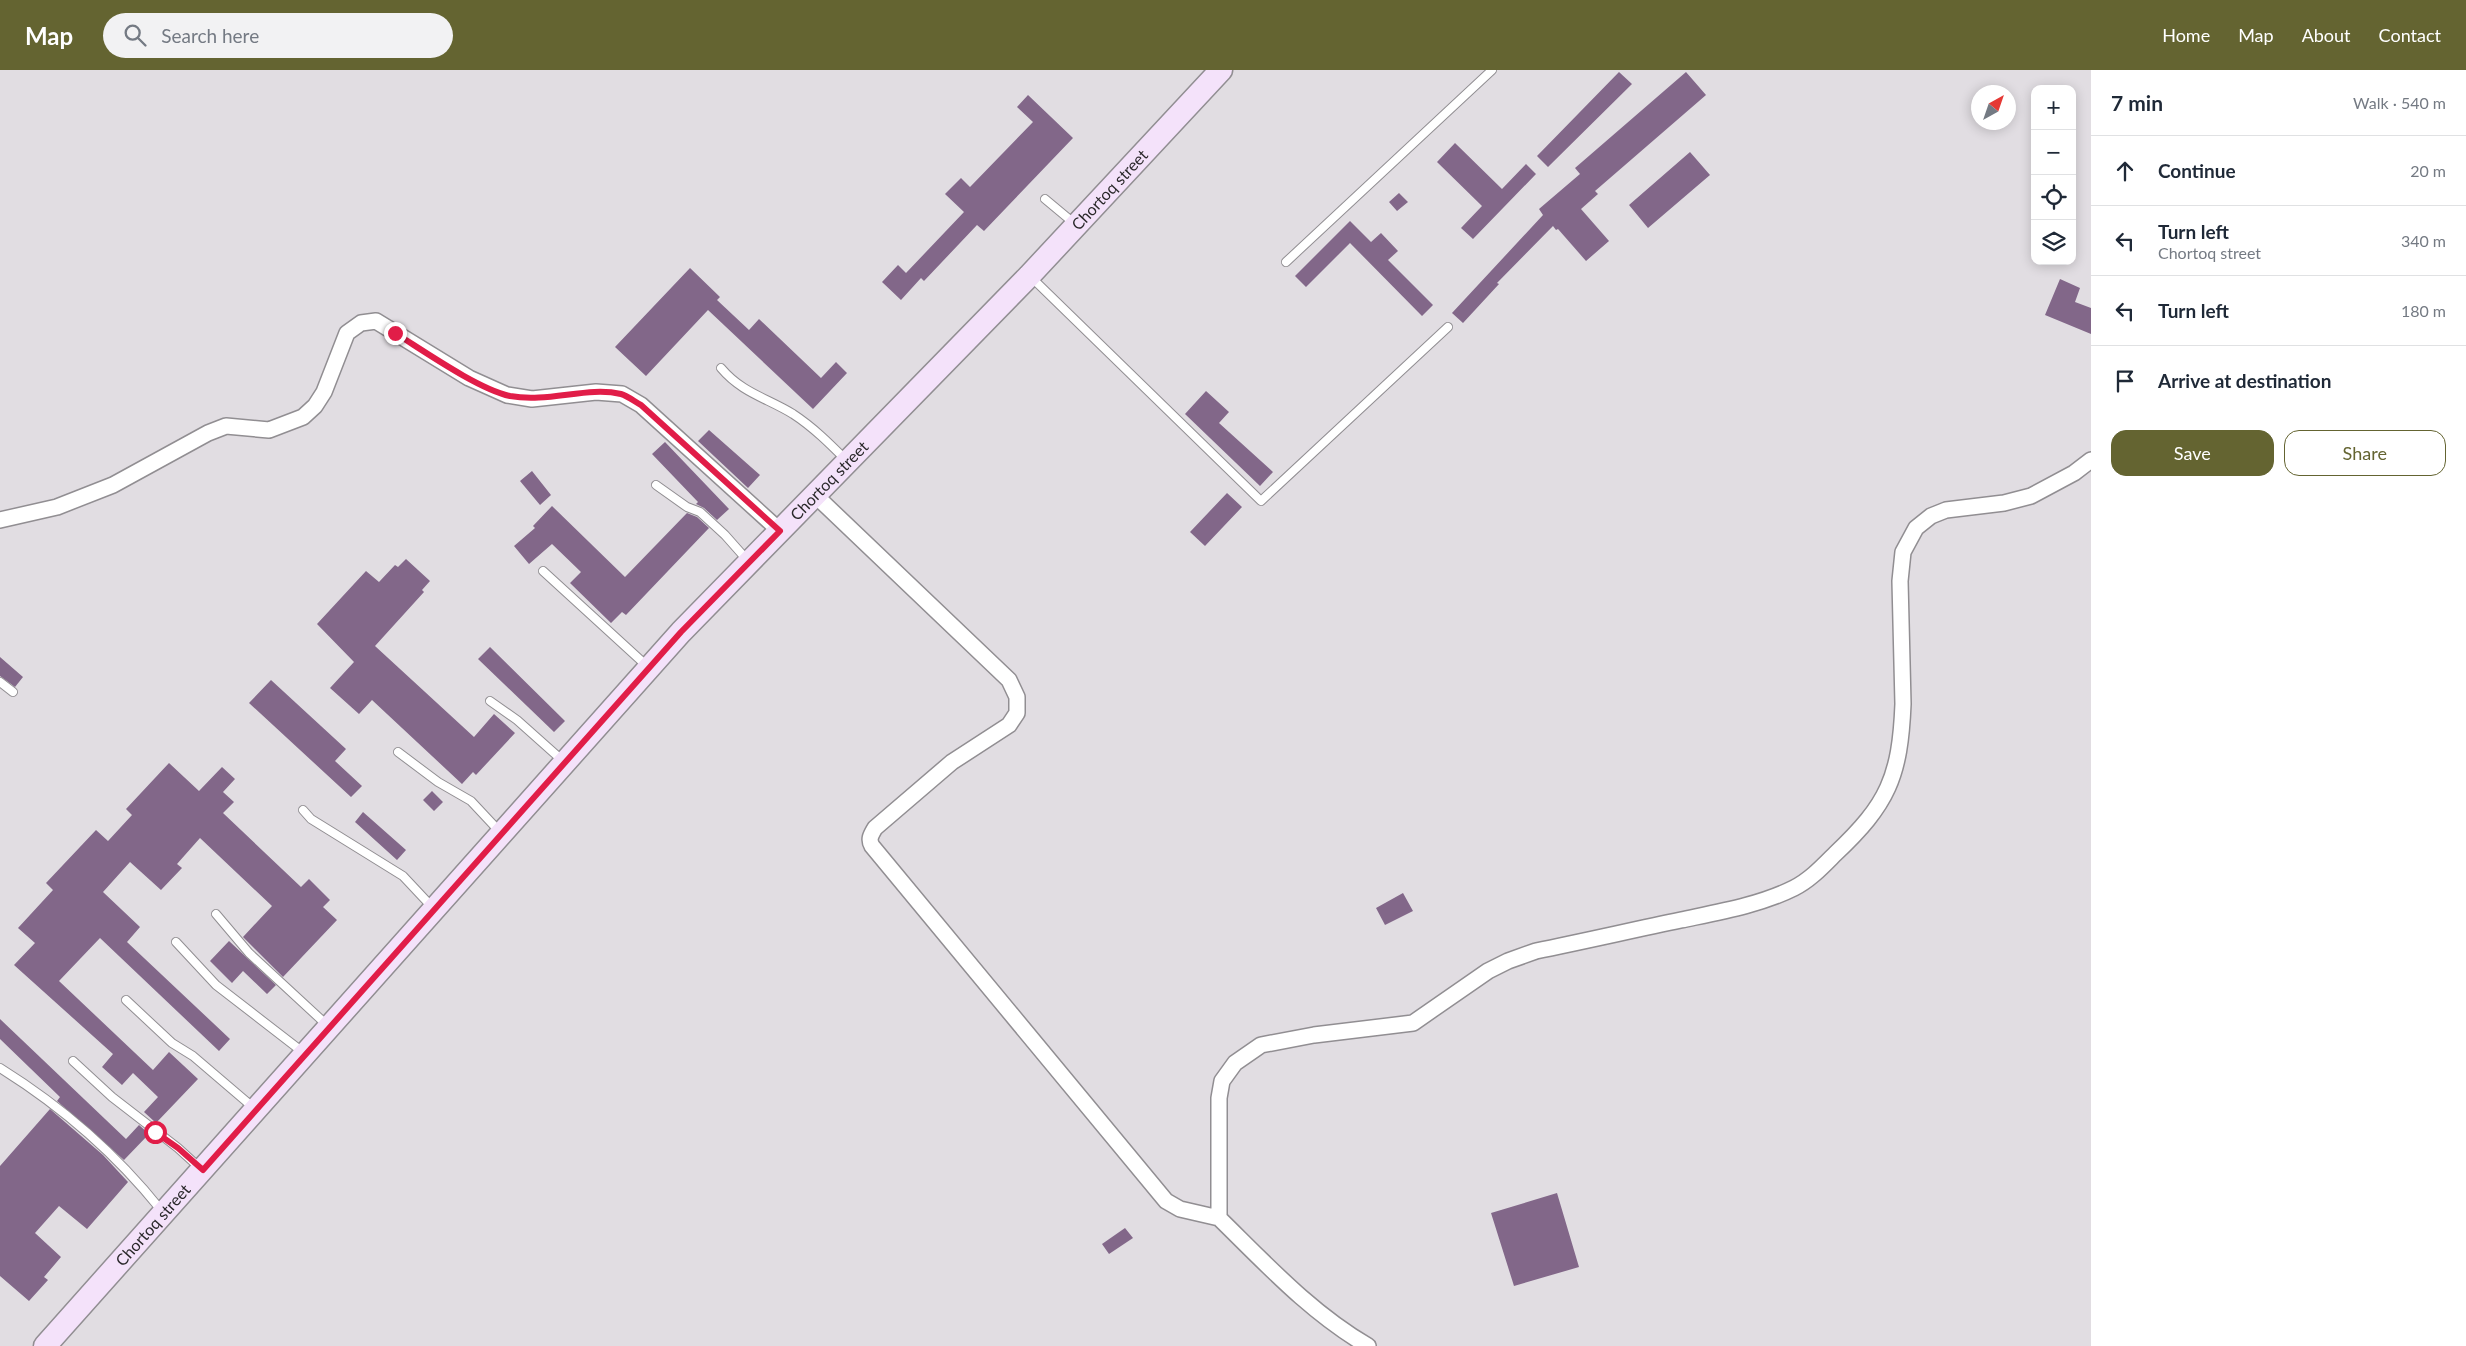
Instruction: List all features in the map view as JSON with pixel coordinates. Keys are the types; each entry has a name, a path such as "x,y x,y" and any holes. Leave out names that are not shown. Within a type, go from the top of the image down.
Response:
{"main road":[{"name":"Chortoq street","path":"45,1346 649,668 780,531 1030,276 1222,70"}],"street":[{"path":"0,520 57,507 113,485 208,433 226,426 269,430 303,417 315,406 324,392 347,333 361,323 376,321 469,378 507,395 532,399 596,392 622,394 641,405 780,531"},
{"path":"1219,1218 1219,1098 1222,1081 1235,1063 1261,1045 1314,1035 1413,1024 1488,971 1508,960 1536,951 1730,909 1777,895 1796,887 1811,877 1872,816 1889,789 1894,774 1903,704 1900,582 1903,552 1913,533 1931,516 1946,510 2004,504 2031,496 2074,473 2091,460"},
{"path":"815,495 1009,680 1017,697 1017,713 1010,725 952,762 875,828 871,835 872,846 1166,1201 1180,1209 1219,1218 1309,1305 1340,1330 1368,1346"}],"lane":[{"path":"1286,262 1492,70"},
{"path":"1045,199 1076,225"},
{"path":"1030,276 1261,501 1448,327"},
{"path":"721,368 733,383 793,414 824,438 848,462"},
{"path":"656,485 687,507 700,512 725,535 749,563"},
{"path":"543,572 649,668"},
{"path":"0,682 13,692"},
{"path":"490,701 530,731 565,763"},
{"path":"398,752 438,782 471,801 502,834"},
{"path":"303,810 311,819 404,876 434,910"},
{"path":"216,914 249,954 330,1027"},
{"path":"176,942 216,986 306,1054"},
{"path":"126,1000 172,1043 194,1056 256,1110"},
{"path":"74,1061 112,1097 178,1148 203,1170"},
{"path":"0,1068 60,1109 135,1178 164,1214"}],"building":[{"path":"1619,72 1632,84 1548,167 1537,156"},
{"path":"1686,72 1706,95 1595,191 1598,194 1581,209 1609,241 1586,261 1558,229 1556,230 1553,226 1497,283 1499,284 1463,323 1452,313 1543,215 1539,209 1580,174 1575,168"},
{"path":"1028,95 1073,138 984,231 977,225 924,281 921,278 901,300 882,282 898,265 906,273 964,212 945,194 961,178 970,187 1033,122 1017,107"},
{"path":"1455,143 1502,189 1526,164 1536,174 1473,239 1461,228 1482,206 1437,162"},
{"path":"1690,152 1710,175 1648,228 1629,205"},
{"path":"1399,193 1408,202 1397,211 1389,202"},
{"path":"1350,221 1371,242 1381,233 1398,251 1388,260 1433,305 1422,316 1350,243 1306,287 1295,276"},
{"path":"690,268 720,297 717,300 749,330 759,319 821,378 836,362 847,373 813,409 708,310 646,376 615,347"},
{"path":"2060,279 2080,288 2075,302 2091,308 2091,334 2045,315"},
{"path":"1206,391 1229,412 1219,423 1273,472 1260,486 1185,414"},
{"path":"709,430 760,475 748,488 698,441"},
{"path":"665,442 729,509 717,520 704,508 696,504 698,502 652,454"},
{"path":"532,471 551,495 540,505 520,481"},
{"path":"1227,493 1242,507 1205,546 1190,532"},
{"path":"552,506 625,577 687,513 697,517 709,528 626,615 622,612 611,623 570,583 581,572 552,544 529,564 514,546 535,528 533,526"},
{"path":"406,559 430,581 422,590 424,592 375,646 474,737 494,714 515,733 476,775 473,772 462,784 372,700 359,714 330,688 354,662 317,624 366,571 379,582 395,565 398,567"},
{"path":"490,647 565,721 554,732 478,659"},
{"path":"0,657 23,677 15,687 0,676"},
{"path":"271,680 346,749 335,761 362,786 351,797 249,703"},
{"path":"169,763 199,791 222,767 235,779 223,792 234,802 223,813 301,887 309,879 330,900 323,907 337,920 283,977 243,937 272,906 200,838 177,864 182,868 161,890 130,862 103,892 140,927 127,942 230,1039 219,1051 100,938 59,981 153,1070 169,1052 198,1079 156,1123 144,1112 158,1097 133,1073 122,1085 102,1067 113,1054 14,965 35,943 18,928 53,890 46,883 96,830 108,841 132,815 126,809"},
{"path":"432,791 443,802 434,811 423,800"},
{"path":"363,812 406,850 397,860 355,822"},
{"path":"1403,893 1413,911 1385,925 1376,908"},
{"path":"229,941 276,985 267,994 243,971 232,983 210,961"},
{"path":"0,1019 126,1139 139,1125 149,1134 124,1160 57,1101 60,1097 0,1039"},
{"path":"50,1109 103,1155 128,1182 87,1229 59,1206 35,1233 61,1257 44,1277 48,1280 29,1301 0,1276 0,1166"},
{"path":"1557,1193 1579,1267 1514,1286 1491,1213"},
{"path":"1125,1228 1133,1238 1109,1254 1102,1244"}],"route":[{"path":"155,1132 178,1148 203,1170 681,632 780,531 641,405 622,394 596,392 556,398 532,399 507,395 469,378 395,333"}]}
